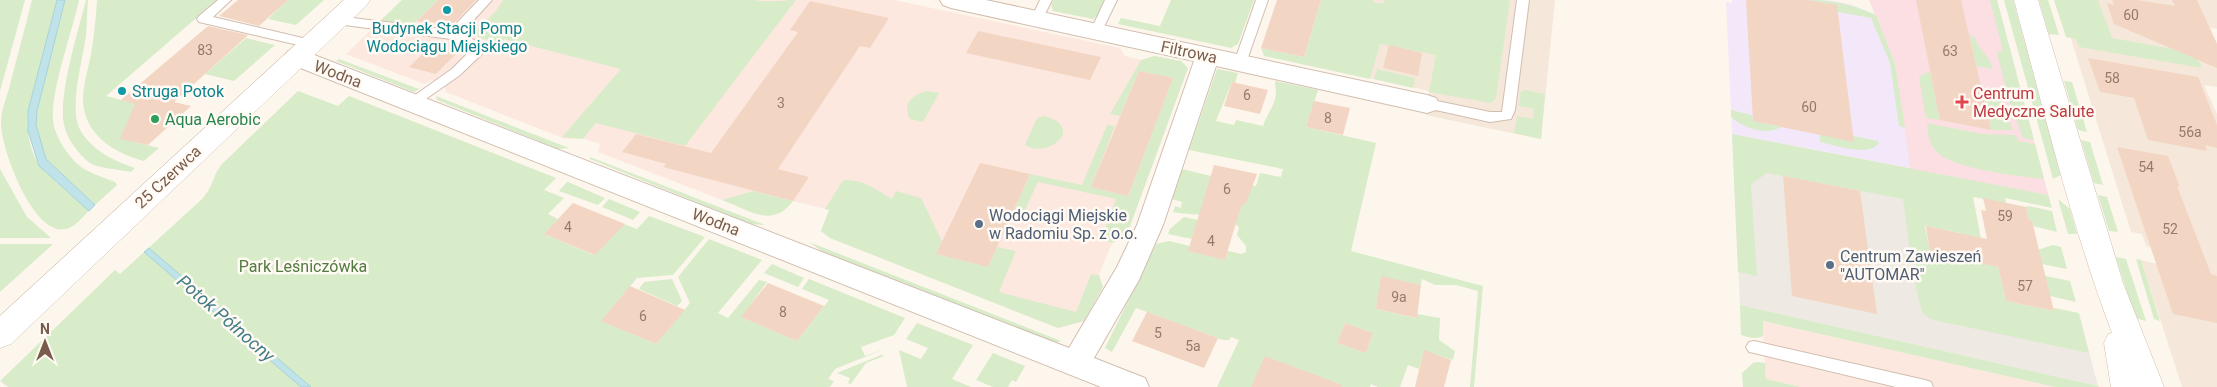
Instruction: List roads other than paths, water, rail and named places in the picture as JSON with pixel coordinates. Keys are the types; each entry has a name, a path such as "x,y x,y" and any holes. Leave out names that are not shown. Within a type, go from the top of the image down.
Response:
{"street":[{"name":"25 Czerwca","path":"0,334 358,0"},
{"name":"Filtrowa","path":"952,0 1041,9 1096,32 1427,104"},
{"path":"2026,0 2081,195 2114,302 2139,361 2130,383"},
{"name":"Wodna","path":"304,51 413,103 1134,387"},
{"path":"1076,363 1129,272 1150,225 1208,56"}],"lane":[{"path":"225,0 203,19 304,51"},
{"path":"453,35 486,0"},
{"path":"1096,32 1111,0"},
{"path":"1240,63 1262,0"},
{"path":"1427,104 1490,117 1506,116 1509,110 1523,0"},
{"path":"337,20 453,35 481,48 456,72 413,103"},
{"path":"1754,348 1925,387"}],"water":[{"path":"57,0 65,0 37,111 36,125 46,159 95,205 89,211 39,166 28,131 28,111"},
{"name":"Potok Północny","path":"149,248 311,387 301,387 144,252"}],"place":[{"name":"Budynek Stacji Pomp Wodociągu Miejskiego","path":"447,10"},
{"name":"Struga Potok","path":"122,91"},
{"name":"Centrum Medyczne Salute","path":"1962,102"},
{"name":"Aqua Aerobic","path":"155,119"},
{"name":"Wodociągi Miejskie w Radomiu Sp. z o.o.","path":"979,224"},
{"name":"Centrum Zawieszeń \"AUTOMAR\"","path":"1830,265"}],"park label":[{"name":"Park Leśniczówka","path":"303,266"}]}
